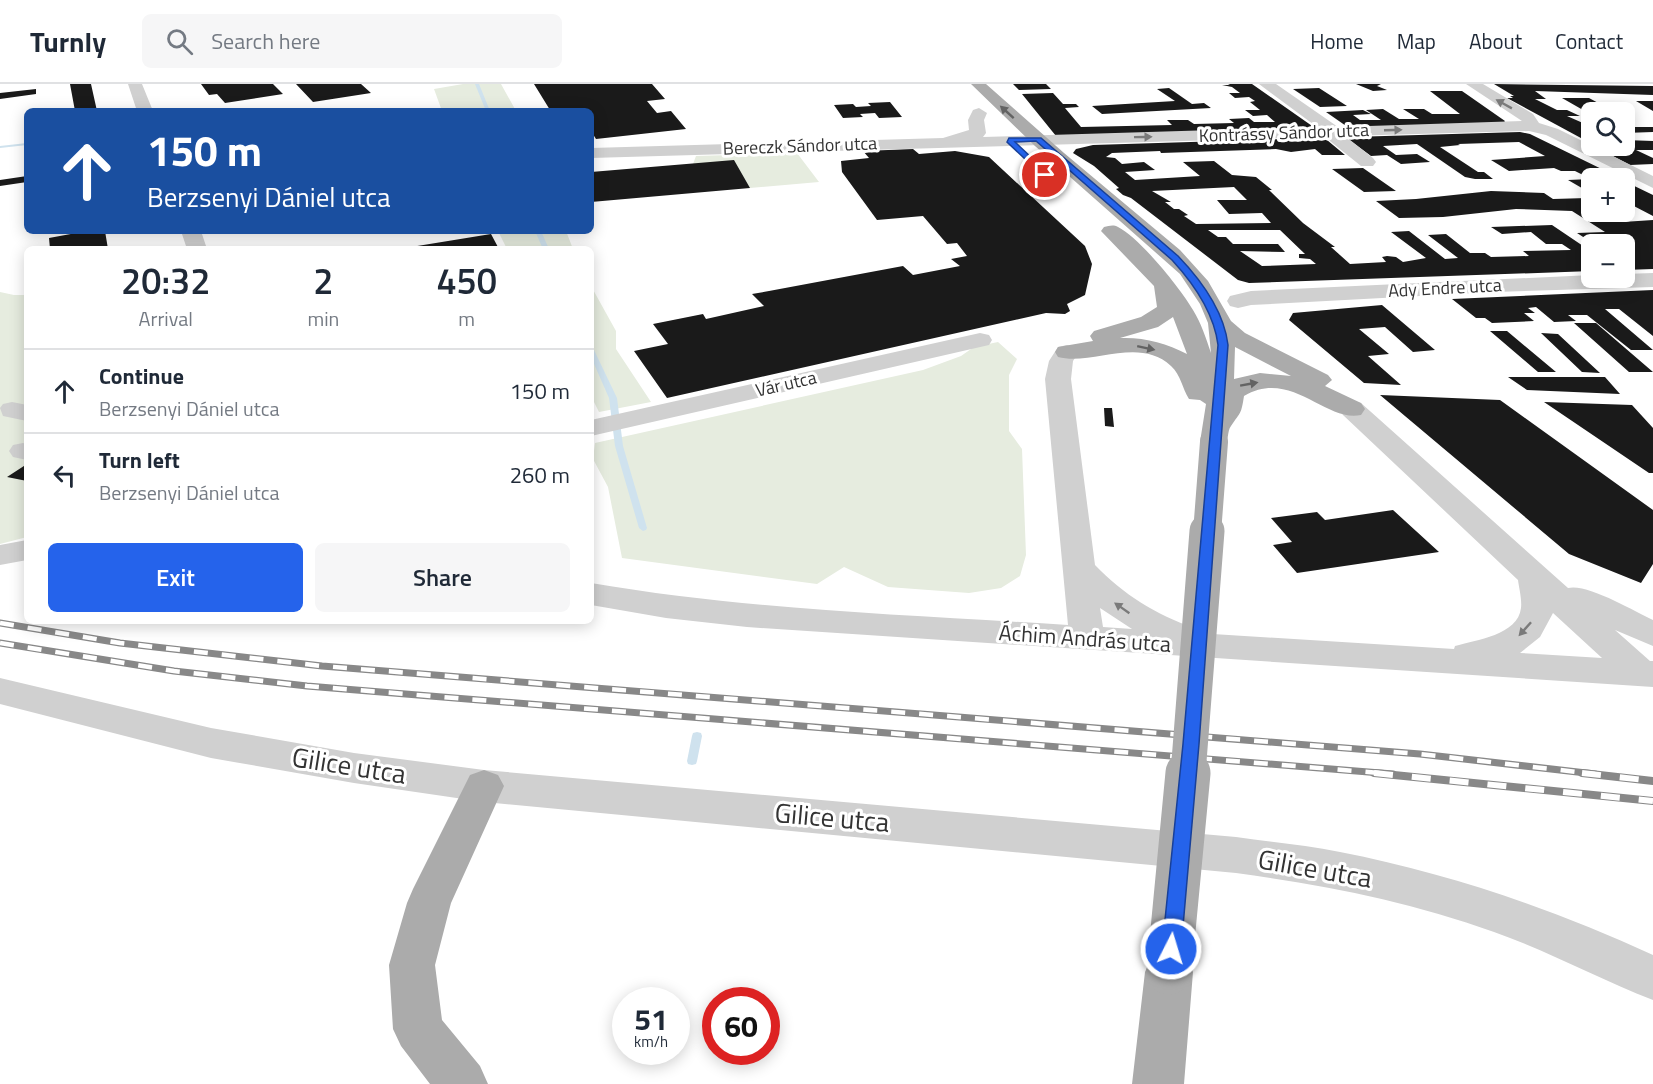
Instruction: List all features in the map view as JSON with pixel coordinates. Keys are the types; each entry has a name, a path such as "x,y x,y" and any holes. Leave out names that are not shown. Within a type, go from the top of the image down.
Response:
{"main road":[{"path":"978,84 1056,156 1175,258 1193,277 1221,325 1237,338 1314,376 1352,409"},
{"path":"967,100 1009,140 1023,158"},
{"path":"1095,218 1129,246 1165,287 1187,321 1215,427"},
{"path":"1067,352 1091,339 1136,327 1163,315 1168,307 1165,287"},
{"path":"1158,1084 1191,744 1223,345 1221,325"},
{"path":"1067,352 1130,345 1147,347 1178,358 1189,368 1196,383 1201,410 1215,427"},
{"path":"1215,427 1228,414 1231,392 1239,385 1252,383 1270,381 1302,386 1352,409"},
{"path":"462,1084 418,1029 412,965 429,903 484,786"}],"street":[{"path":"135,84 144,108"},
{"path":"1266,84 1332,132 1368,162"},
{"path":"1473,84 1527,117 1531,122 1530,126 1552,132 1628,173 1653,183"},
{"path":"939,142 978,133 976,120 979,113"},
{"name":"Kontrássy Sándor utca","path":"1009,140 1530,126"},
{"path":"1056,156 1061,146 1085,138"},
{"name":"Bereczk Sándor utca","path":"594,153 1009,140"},
{"path":"939,142 978,146 1023,158"},
{"name":"Ady Endre utca","path":"1238,302 1251,298 1495,285 1653,280"},
{"name":"Vár utca","path":"608,424 980,340"},
{"path":"1067,352 1061,361 1058,379 1087,639"},
{"path":"1352,409 1534,575 1646,673"},
{"path":"0,555 24,551"},
{"path":"1080,569 1106,597 1132,615 1168,631 1214,646"},
{"path":"1534,575 1617,619 1653,634"},
{"path":"1444,661 1504,647 1528,629 1538,609 1534,575"},
{"name":"Áchim András utca","path":"594,595 666,607 747,616 1646,673"},
{"name":"Gilice utca","path":"0,691 211,743 354,768 484,786 1236,855 1340,870 1430,893 1522,922 1611,958 1653,978"}],"shaded area":[{"path":"463,84 501,84 514,108 441,108 434,89"},
{"path":"797,153 819,182 750,188 693,164 696,156"},
{"path":"500,234 567,234 572,246 506,246"},
{"path":"594,291 616,331 616,349 651,402 599,412 594,402"},
{"path":"0,292 24,295 24,538 0,544"},
{"path":"998,342 1017,359 1009,375 1009,431 1022,449 1026,555 1020,576 1001,588 969,593 888,587 844,567 817,584 622,558 608,487 594,461 595,443 923,370 961,356 974,347"}],"building":[{"path":"70,84 91,84 96,108 74,108"},
{"path":"201,84 273,84 283,94 225,103 217,94 209,95"},
{"path":"296,84 361,84 371,93 313,102"},
{"path":"534,84 652,84 665,99 647,101 657,113 671,111 686,129 596,139 594,108 549,108"},
{"path":"1013,84 1046,84 1051,89 1019,90"},
{"path":"1228,84 1252,84 1315,128 1056,136 1022,94 1053,93 1063,104 1076,104 1079,107 1065,108 1081,127 1172,125 1167,120 1188,120 1194,124 1234,123 1229,119 1249,118 1254,122 1275,122 1267,115 1253,116 1245,110 1260,110 1250,102 1255,101 1249,97 1235,98 1229,93 1240,93 1232,87 1222,85 1230,85"},
{"path":"1356,84 1381,84 1377,86 1387,90 1373,91"},
{"path":"1494,84 1653,86 1653,95 1535,91 1546,99 1535,99 1557,110 1567,110 1580,116 1567,116 1581,122 1581,138 1507,98 1514,96"},
{"path":"1169,88 1192,104 1204,103 1211,108 1102,114 1092,106 1175,101 1157,89"},
{"path":"1319,88 1347,106 1320,107 1293,89"},
{"path":"36,89 36,94 0,99 0,93"},
{"path":"1430,91 1462,91 1505,121 1503,124 1349,128 1326,112 1363,110 1371,114 1353,115 1360,120 1381,120 1366,110 1383,109 1399,119 1419,119 1403,109 1424,109 1432,114 1460,114"},
{"path":"1562,98 1589,98 1596,102 1581,102 1581,109"},
{"path":"1636,101 1653,101 1653,111"},
{"path":"890,102 902,117 879,118 875,113 860,114 863,117 843,118 834,105 853,104 856,107 871,106 868,103"},
{"path":"1635,127 1653,127 1653,132 1635,133"},
{"path":"1520,132 1530,134 1600,168 1581,168 1581,174 1554,168 1509,171 1491,160 1545,156 1519,142 1458,144 1460,145 1440,147 1493,179 1475,179 1465,177 1417,144 1383,146 1396,155 1417,154 1430,162 1401,164 1387,155 1371,156 1348,139 1351,137"},
{"path":"1317,138 1327,140 1345,155 1322,155 1315,149 1291,152 1276,149 1112,153 1106,157 1115,158 1122,164 1144,162 1155,170 1125,172 1135,180 1200,176 1183,162 1214,161 1232,175 1256,177 1272,190 1269,190 1303,223 1335,247 1331,247 1350,264 1386,262 1382,257 1387,256 1396,257 1403,262 1426,258 1391,232 1409,231 1445,259 1458,258 1428,235 1446,234 1470,253 1485,253 1491,257 1529,256 1523,251 1571,250 1562,244 1546,244 1531,232 1502,234 1491,227 1552,225 1581,245 1581,271 1249,283 1238,280 1131,198 1123,195 1116,189 1119,188 1094,166 1073,153 1076,149 1093,145","holes":["1234,187 1247,200 1217,200 1229,214 1262,213 1271,223 1196,224 1184,216 1188,215 1165,202 1171,202 1152,191","1208,230 1280,230 1305,254 1299,254 1299,258 1310,259 1316,264 1262,266 1240,251 1285,252 1278,244 1233,244 1226,237 1218,237"]},
{"path":"1635,140 1653,141 1653,150 1636,150 1653,158 1653,164 1630,165 1613,156 1635,156"},
{"path":"913,149 919,154 955,151 989,157 1085,246 1092,264 1085,295 1067,304 1070,311 1065,314 1046,313 667,398 634,351 668,344 653,324 703,314 706,319 764,306 752,294 903,266 913,275 960,266 951,259 967,256 957,243 947,244 923,216 877,220 842,172 841,161 869,158 863,151"},
{"path":"734,160 750,188 594,202 594,172"},
{"path":"1363,168 1396,191 1364,192 1332,169"},
{"path":"24,176 24,182 0,186 0,180"},
{"path":"1581,179 1581,188 1568,180"},
{"path":"1635,186 1653,195 1653,216 1635,207"},
{"path":"1491,191 1544,193 1553,199 1581,198 1581,217 1572,211 1516,209 1443,217 1399,218 1376,201"},
{"path":"1653,220 1653,269 1635,270 1635,234 1581,236 1577,233 1605,232 1589,222"},
{"path":"71,234 106,234 108,246 50,246 49,238"},
{"path":"491,234 497,246 417,246"},
{"path":"1653,290 1653,336 1619,309 1605,309 1653,350 1631,350 1587,315 1568,315 1576,321 1554,322 1536,307 1528,308 1535,313 1524,313 1534,321 1492,323 1485,318 1476,318 1452,299"},
{"path":"1382,305 1435,350 1413,352 1385,327 1359,329 1389,354 1368,356 1401,385 1364,383 1289,320 1293,313"},
{"path":"1574,323 1596,323 1653,372 1629,372"},
{"path":"1490,331 1507,331 1556,372 1538,372"},
{"path":"1541,333 1558,334 1600,373 1582,372"},
{"path":"1508,377 1605,377 1620,394 1527,390"},
{"path":"1380,395 1500,400 1653,510 1653,564 1641,583 1569,554"},
{"path":"1544,402 1632,405 1653,428 1653,473 1649,473"},
{"path":"1104,408 1112,408 1114,427 1105,426"},
{"path":"24,466 24,480 7,477"},
{"path":"1393,510 1439,552 1297,573 1273,545 1292,542 1271,518 1317,512 1325,520"}],"waterway":[{"path":"477,84 487,108"},
{"path":"0,147 24,144"},
{"path":"539,234 545,246"},
{"path":"594,357 613,398 619,446 643,528"},
{"path":"692,761 697,736"}],"railway":[{"path":"0,623 120,643 322,666 1420,754 1595,774"},
{"path":"0,643 174,671 307,686 1393,774"},
{"path":"1374,773 1653,801"},
{"path":"1582,773 1653,781"}],"route":[{"path":"1045,175 1009,140 1038,139 1175,258 1193,277 1215,311 1221,325 1223,345 1191,744 1171,949"}]}
